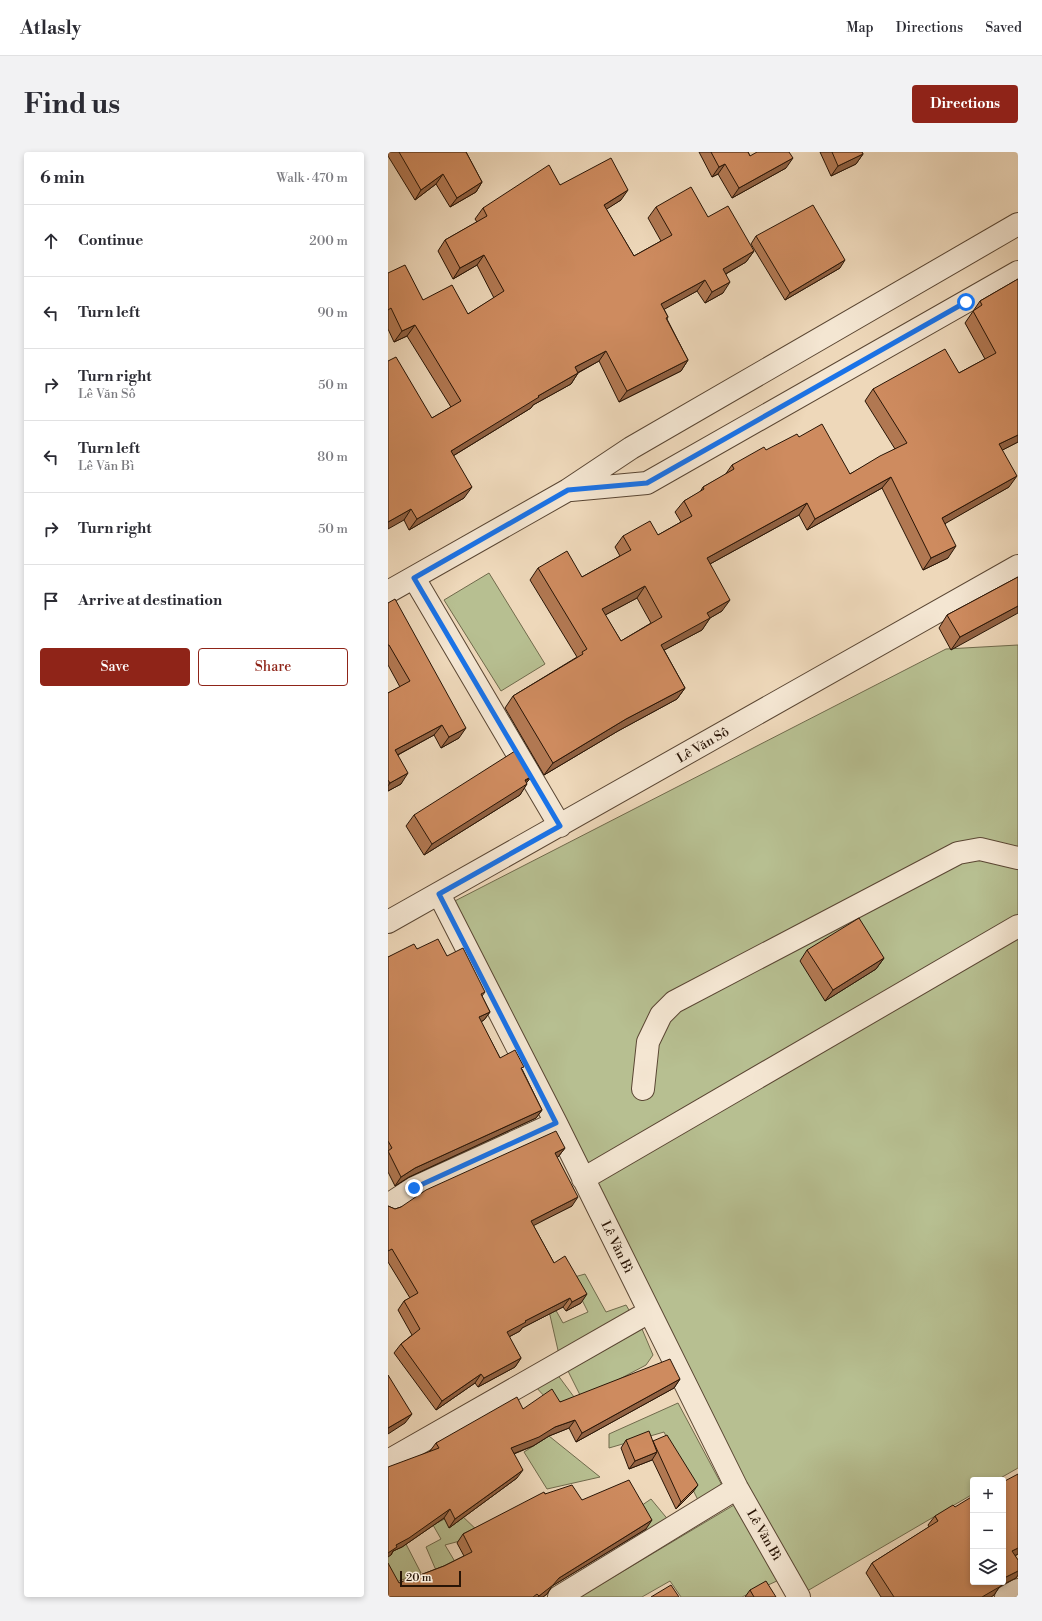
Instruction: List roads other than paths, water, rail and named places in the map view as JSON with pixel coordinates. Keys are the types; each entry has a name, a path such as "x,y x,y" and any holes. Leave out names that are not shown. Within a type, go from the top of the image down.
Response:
{"street":[{"path":"388,592 568,490 630,448 1018,224"},
{"path":"568,490 647,483 1018,272"},
{"name":"Lê Văn Sô","path":"388,922 1018,566"},
{"path":"414,578 560,826"},
{"path":"643,1089 648,1042 661,1015 674,1002 958,853 980,849 996,851 1018,858"},
{"name":"Lê Văn Bì","path":"439,894 556,1123 737,1488 799,1597"},
{"path":"584,1179 1018,926"},
{"path":"388,1205 414,1188 556,1123"},
{"path":"388,1461 649,1312"},
{"path":"559,1597 737,1488"},
{"path":"1006,1597 1018,1590"}]}
